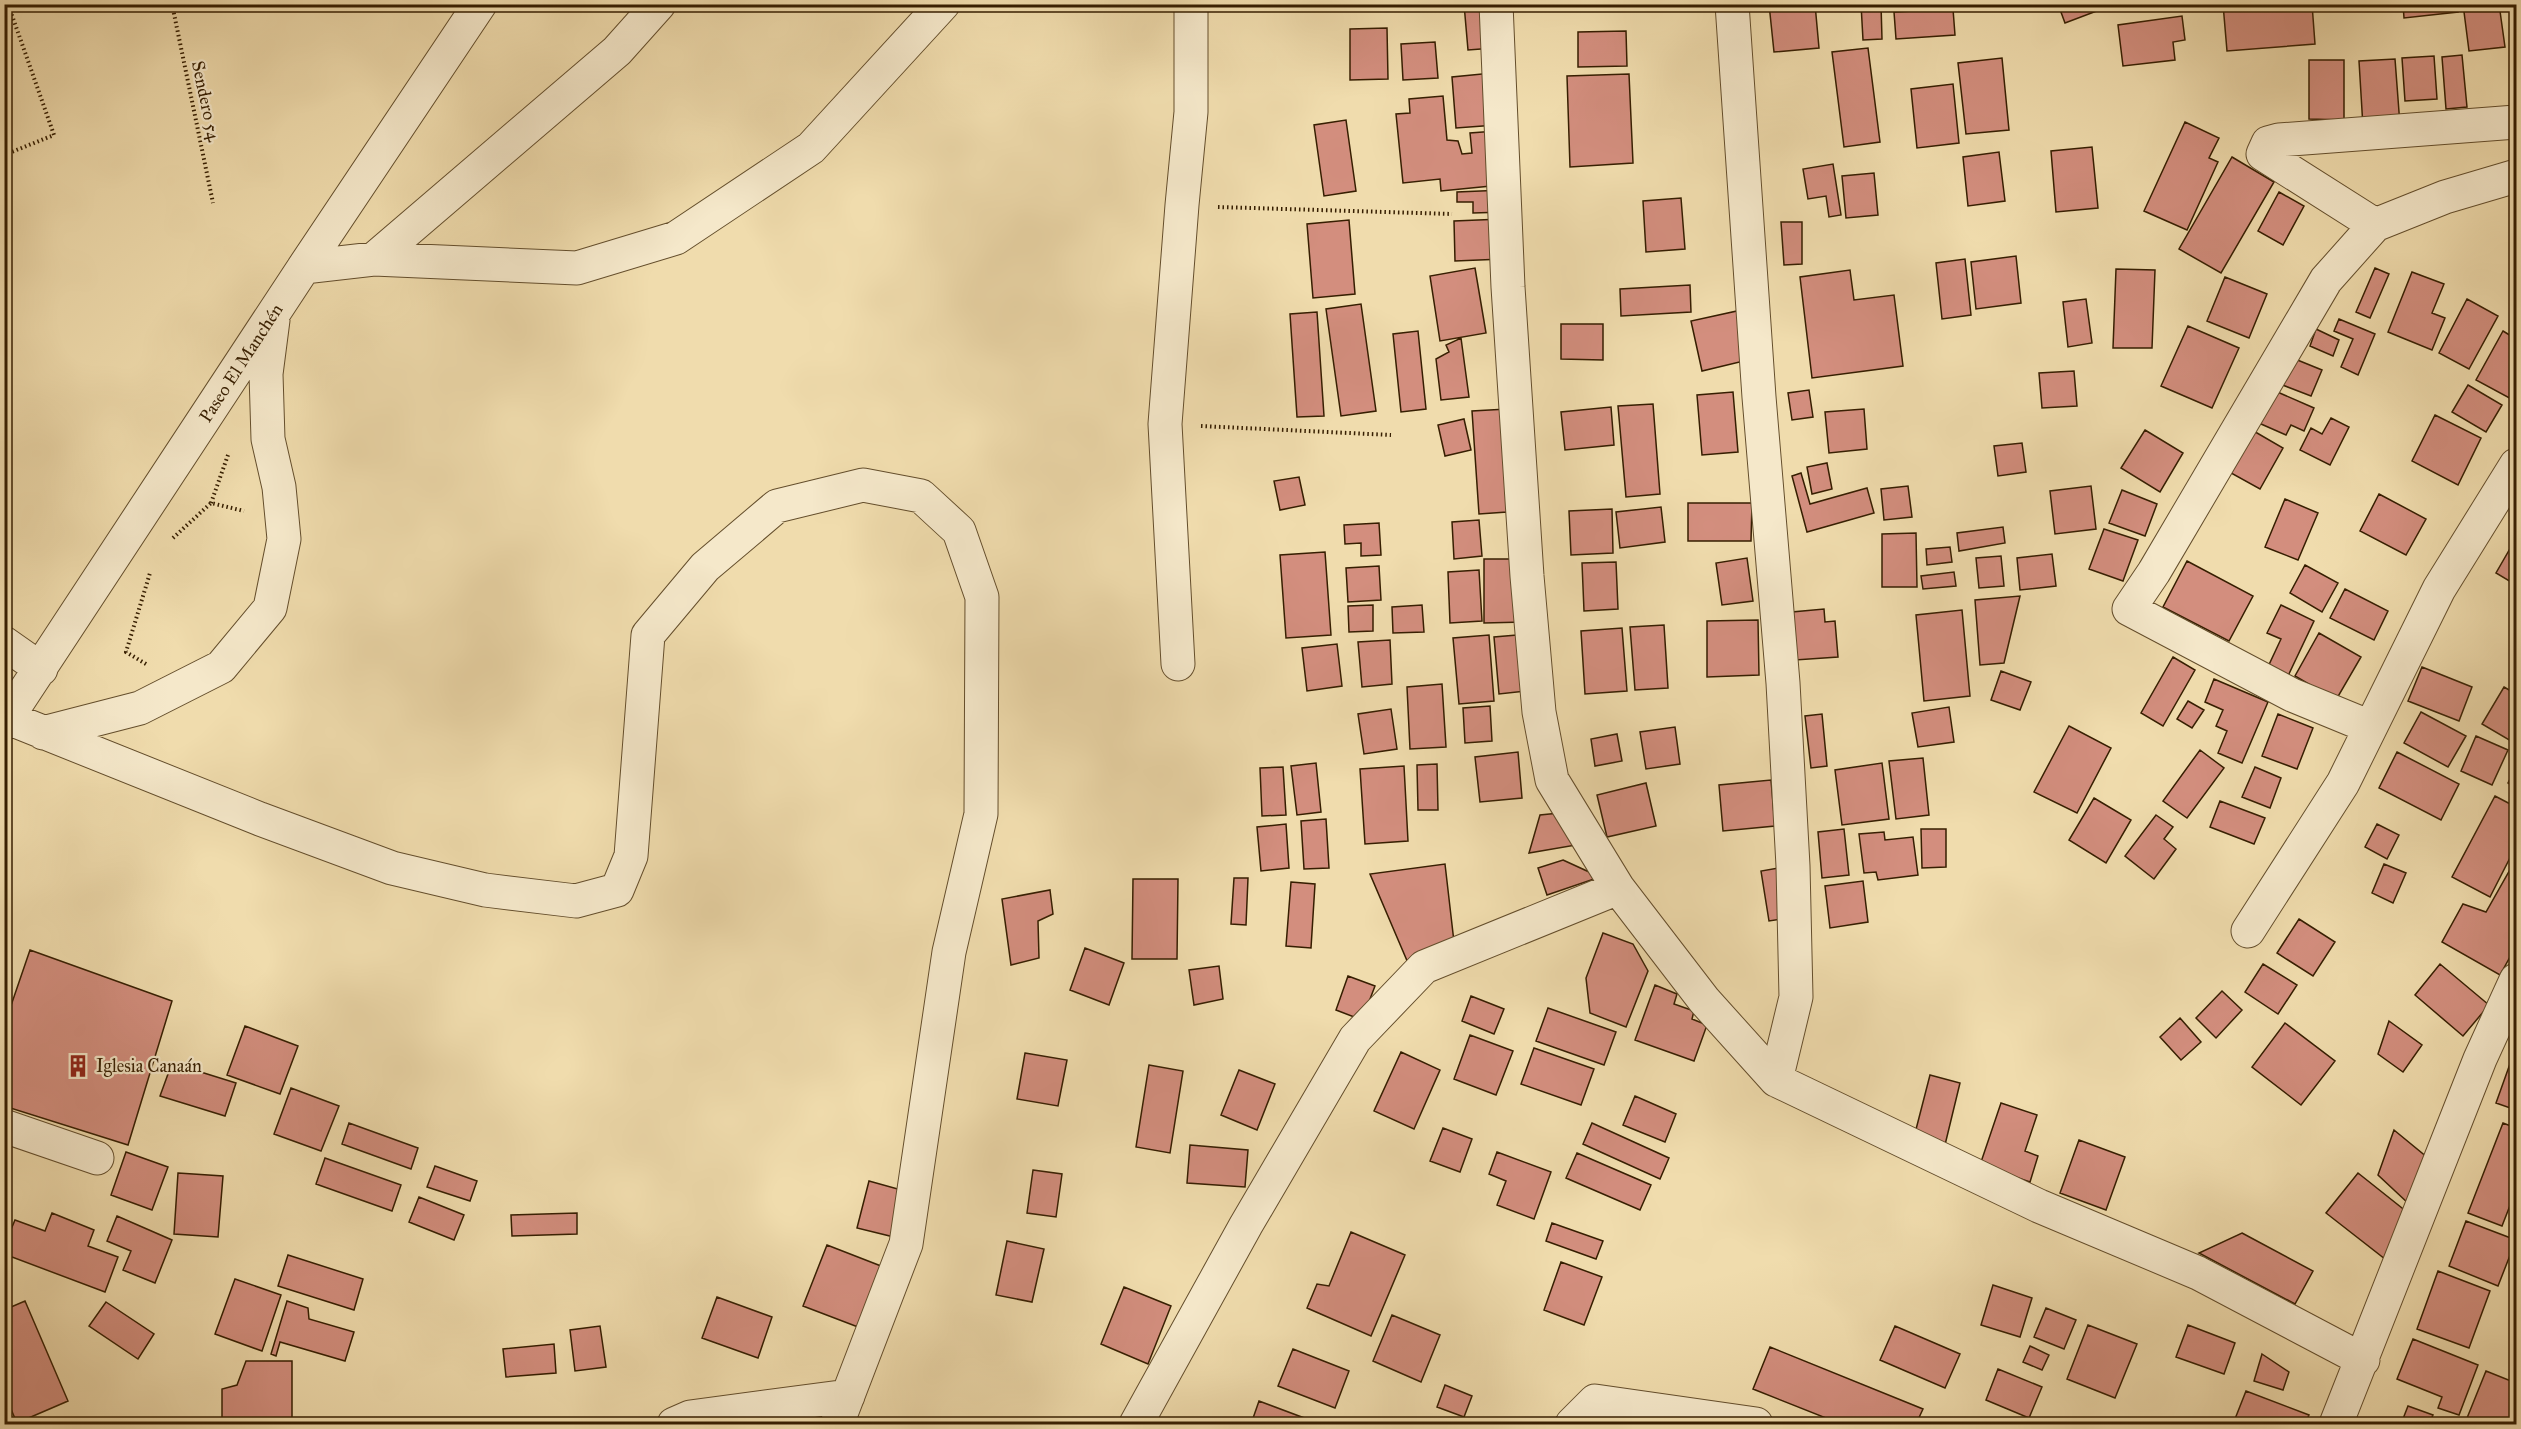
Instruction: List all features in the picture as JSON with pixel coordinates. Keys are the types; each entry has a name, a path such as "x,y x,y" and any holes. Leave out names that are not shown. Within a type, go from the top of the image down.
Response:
{"street":[{"name":"Paseo El Manchén","path":"6,721 480,4"},
{"path":"374,259 617,51 659,4"},
{"path":"304,267 374,259 577,268 676,238 811,148 943,4"},
{"path":"1178,664 1165,424 1191,112 1191,4"},
{"path":"1496,4 1508,287 1527,576 1539,712 1552,780 1618,888 1704,1000 1776,1080 2039,1206 2198,1273 2363,1360"},
{"path":"1732,4 1758,385 1783,683 1793,866 1796,997 1776,1080"},
{"path":"2375,225 2263,154 2268,143 2279,140 2517,122"},
{"path":"2370,728 2292,695 2129,609 2154,572 2326,280 2375,225 2445,197 2517,176"},
{"path":"43,733 140,708 221,667 270,608 284,539 279,487 268,439 266,374 274,313"},
{"path":"2248,931 2343,783 2439,589 2517,465"},
{"path":"6,721 43,733 260,819 392,868 485,890 576,901 617,890 631,855 648,635 705,567 777,506 863,485 921,496 959,531 982,597 981,814 949,952 906,1244 843,1410 690,1417 674,1425"},
{"path":"4,643 40,669"},
{"path":"1136,1425 1246,1225 1355,1039 1424,967 1618,888"},
{"path":"2336,1425 2480,1059 2517,980"},
{"path":"4,1126 97,1158"},
{"path":"1572,1425 1595,1401 1756,1425"}],"path":[{"path":"4,155 54,135 8,4"},
{"name":"Sendero 54","path":"172,4 213,203"},
{"path":"1182,205 1306,211 1452,214"},
{"path":"1165,424 1391,435"},
{"path":"171,539 211,503 247,512 284,539"},
{"path":"150,666 126,652 152,565"}],"building":[{"path":"1464,4 1491,4 1494,48 1468,50"},
{"path":"1769,4 1815,4 1819,48 1774,52"},
{"path":"1861,4 1881,4 1882,39 1863,40"},
{"path":"2058,4 2110,4 2110,6 2065,23"},
{"path":"2223,4 2312,4 2315,44 2227,51"},
{"path":"2403,4 2457,4 2458,12 2404,18"},
{"path":"2463,4 2499,4 2505,47 2469,51"},
{"path":"1953,9 1955,35 1896,39 1894,12"},
{"path":"2182,16 2185,40 2173,42 2175,60 2123,66 2118,25"},
{"path":"1387,28 1388,79 1350,80 1350,29"},
{"path":"1626,31 1627,66 1578,67 1578,32"},
{"path":"1435,42 1438,78 1403,80 1401,44"},
{"path":"1868,48 1880,142 1844,147 1832,52"},
{"path":"2462,55 2467,107 2446,109 2442,57"},
{"path":"2434,56 2437,99 2405,101 2402,58"},
{"path":"2002,58 2009,130 1966,134 1958,63"},
{"path":"2395,59 2400,125 2363,127 2359,61"},
{"path":"2309,60 2344,60 2344,120 2309,119"},
{"path":"1492,73 1496,125 1456,128 1452,77"},
{"path":"1629,74 1633,163 1570,167 1567,76"},
{"path":"1953,84 1959,143 1917,148 1911,89"},
{"path":"1443,96 1447,140 1458,141 1462,154 1472,153 1470,133 1496,131 1501,185 1441,191 1440,179 1403,183 1396,114 1410,113 1409,99"},
{"path":"1346,120 1356,191 1324,196 1314,125"},
{"path":"2185,122 2219,138 2209,158 2218,162 2187,230 2144,211"},
{"path":"2092,147 2098,208 2056,212 2051,151"},
{"path":"1999,152 2005,201 1968,206 1963,157"},
{"path":"2232,157 2274,182 2221,273 2179,249"},
{"path":"1833,164 1841,215 1829,217 1826,196 1808,199 1803,169"},
{"path":"1874,173 1878,215 1846,218 1842,176"},
{"path":"1504,190 1505,212 1473,213 1473,202 1457,202 1457,192"},
{"path":"2279,192 2304,206 2283,245 2258,231"},
{"path":"1681,198 1685,249 1646,252 1643,201"},
{"path":"1502,219 1503,259 1455,261 1454,221"},
{"path":"1349,220 1355,294 1313,298 1307,224"},
{"path":"1781,222 1802,222 1802,264 1784,265"},
{"path":"2016,256 2021,303 1976,309 1971,262"},
{"path":"1965,259 1971,315 1942,319 1936,263"},
{"path":"1475,268 1486,333 1440,341 1430,276"},
{"path":"2375,268 2389,274 2370,318 2356,312"},
{"path":"2116,269 2155,270 2152,348 2113,348"},
{"path":"1850,270 1854,300 1894,295 1903,366 1812,378 1800,277"},
{"path":"2412,272 2444,284 2432,313 2445,318 2432,350 2388,332"},
{"path":"2225,277 2267,294 2249,338 2207,321"},
{"path":"1690,285 1691,312 1621,316 1620,289"},
{"path":"2086,299 2092,343 2068,347 2063,302"},
{"path":"2467,299 2498,316 2469,369 2439,353"},
{"path":"1361,304 1376,411 1341,416 1326,309"},
{"path":"1737,311 1748,360 1702,371 1691,321"},
{"path":"1317,312 1324,416 1297,417 1290,314"},
{"path":"2339,319 2375,334 2358,375 2341,367 2353,339 2334,331"},
{"path":"1561,324 1603,324 1603,360 1561,359"},
{"path":"2188,326 2239,348 2212,408 2161,386"},
{"path":"2316,329 2339,340 2333,356 2310,346"},
{"path":"1418,331 1426,409 1401,412 1393,334"},
{"path":"2503,331 2516,339 2515,401 2476,380"},
{"path":"1461,338 1469,397 1441,400 1436,359 1449,352 1446,345"},
{"path":"2290,357 2322,370 2311,396 2280,384"},
{"path":"2074,371 2077,406 2042,408 2039,373"},
{"path":"2468,385 2502,405 2486,432 2452,412"},
{"path":"2266,387 2314,408 2304,431 2291,425 2286,435 2252,420"},
{"path":"1809,390 1813,417 1792,420 1788,393"},
{"path":"1733,392 1738,452 1702,455 1697,395"},
{"path":"1653,404 1660,494 1626,497 1618,406"},
{"path":"1611,407 1614,445 1565,450 1561,412"},
{"path":"1507,409 1507,512 1479,514 1472,411"},
{"path":"1864,409 1867,449 1829,453 1825,412"},
{"path":"2435,415 2481,438 2458,485 2412,461"},
{"path":"2331,418 2349,427 2330,465 2300,450 2311,428 2322,434"},
{"path":"1464,419 1471,450 1445,456 1438,425"},
{"path":"2245,426 2283,448 2260,489 2222,468"},
{"path":"2145,430 2183,453 2160,492 2121,468"},
{"path":"2022,443 2026,472 1998,476 1994,446"},
{"path":"1827,463 1832,489 1812,494 1807,467"},
{"path":"1801,473 1810,504 1867,488 1874,513 1807,532 1792,476"},
{"path":"1299,477 1305,505 1280,510 1274,481"},
{"path":"1908,486 1912,517 1884,520 1881,489"},
{"path":"2091,486 2096,529 2055,534 2050,491"},
{"path":"2122,490 2157,504 2145,536 2109,523"},
{"path":"2379,494 2426,519 2406,555 2360,531"},
{"path":"2285,499 2318,513 2298,560 2265,547"},
{"path":"1688,503 1752,503 1751,541 1688,541"},
{"path":"1661,507 1665,542 1620,548 1616,512"},
{"path":"1612,509 1613,553 1571,555 1569,511"},
{"path":"1479,520 1482,556 1454,559 1452,522"},
{"path":"1379,523 1381,555 1361,556 1361,543 1345,544 1344,525"},
{"path":"2003,527 2005,543 1959,551 1957,533"},
{"path":"2104,529 2138,540 2123,581 2089,569"},
{"path":"1916,533 1917,587 1882,587 1882,534"},
{"path":"2516,540 2516,585 2496,573"},
{"path":"1950,547 1952,562 1927,565 1926,549"},
{"path":"1325,552 1331,635 1286,638 1280,555"},
{"path":"2052,554 2056,586 2020,590 2017,558"},
{"path":"2001,556 2004,586 1979,588 1976,558"},
{"path":"1747,558 1753,601 1722,605 1716,563"},
{"path":"1484,559 1524,559 1524,622 1484,623"},
{"path":"2187,561 2253,596 2229,641 2163,607"},
{"path":"1616,562 1618,609 1584,611 1582,563"},
{"path":"2305,565 2338,583 2322,612 2290,593"},
{"path":"1379,566 1381,600 1348,602 1346,568"},
{"path":"1479,570 1482,621 1450,623 1448,572"},
{"path":"1954,572 1956,586 1923,589 1921,576"},
{"path":"2345,589 2388,611 2374,640 2330,618"},
{"path":"2020,596 2004,663 1980,665 1975,600"},
{"path":"1373,605 1373,631 1349,632 1348,606"},
{"path":"1422,605 1424,632 1393,633 1392,607"},
{"path":"2281,605 2314,621 2287,678 2267,669 2281,639 2267,633"},
{"path":"1824,609 1825,622 1835,621 1838,657 1795,660 1792,612"},
{"path":"1962,610 1970,696 1924,701 1916,615"},
{"path":"1758,620 1759,675 1707,677 1707,621"},
{"path":"1664,625 1668,688 1635,690 1630,627"},
{"path":"1622,628 1627,691 1585,694 1581,631"},
{"path":"2319,633 2361,657 2336,700 2295,676"},
{"path":"1530,634 1535,690 1499,694 1494,637"},
{"path":"1489,635 1494,701 1459,704 1453,638"},
{"path":"1390,640 1392,684 1362,687 1358,642"},
{"path":"1337,644 1342,686 1307,691 1302,648"},
{"path":"2173,657 2195,670 2163,726 2141,713"},
{"path":"2422,667 2472,687 2459,721 2408,701"},
{"path":"2001,671 2031,682 2020,710 1991,700"},
{"path":"2214,679 2268,702 2242,763 2218,753 2227,731 2216,726 2223,710 2205,702"},
{"path":"1442,684 1446,747 1410,749 1407,687"},
{"path":"2504,687 2516,694 2516,744 2482,724"},
{"path":"2188,701 2204,710 2192,728 2177,719"},
{"path":"1490,706 1492,741 1465,743 1463,708"},
{"path":"1949,707 1954,742 1918,747 1912,713"},
{"path":"1391,709 1397,749 1364,754 1358,714"},
{"path":"2421,712 2466,736 2448,767 2404,743"},
{"path":"1822,714 1827,766 1811,768 1805,716"},
{"path":"2278,714 2313,728 2297,769 2262,756"},
{"path":"2069,726 2111,748 2077,813 2034,792"},
{"path":"1675,727 1680,764 1646,769 1640,732"},
{"path":"1617,734 1622,761 1595,766 1591,739"},
{"path":"2476,736 2508,750 2492,785 2461,771"},
{"path":"2200,750 2224,768 2187,818 2163,801"},
{"path":"1518,752 1522,798 1480,802 1475,757"},
{"path":"2397,752 2459,784 2441,820 2379,788"},
{"path":"1923,758 1929,815 1896,819 1889,761"},
{"path":"1316,763 1321,812 1297,815 1291,766"},
{"path":"1882,763 1889,819 1842,825 1835,770"},
{"path":"1437,764 1438,810 1418,810 1417,765"},
{"path":"1404,766 1408,841 1365,844 1360,769"},
{"path":"1283,767 1286,815 1262,816 1260,768"},
{"path":"2255,767 2281,778 2270,808 2242,797"},
{"path":"2516,767 2516,788 2508,783"},
{"path":"1771,780 1775,826 1723,831 1719,785"},
{"path":"1646,783 1656,826 1607,837 1597,795"},
{"path":"2495,796 2516,807 2516,846 2490,897 2452,877"},
{"path":"2094,798 2131,820 2106,863 2069,840"},
{"path":"2220,801 2265,818 2254,844 2210,827"},
{"path":"1569,812 1582,844 1529,853 1540,815"},
{"path":"2156,815 2173,827 2164,839 2176,849 2154,879 2125,856"},
{"path":"1326,819 1329,868 1304,869 1301,821"},
{"path":"1286,824 1289,868 1261,871 1257,827"},
{"path":"2377,824 2399,835 2387,859 2365,847"},
{"path":"1844,829 1849,875 1822,878 1818,832"},
{"path":"1921,829 1946,829 1946,867 1922,868"},
{"path":"1884,832 1885,840 1913,837 1918,875 1878,880 1876,872 1864,873 1859,834"},
{"path":"1563,860 1600,877 1547,895 1538,868"},
{"path":"1445,864 1454,942 1408,963 1370,874"},
{"path":"2384,864 2406,873 2393,903 2372,893"},
{"path":"1785,867 1793,917 1769,921 1761,871"},
{"path":"2511,868 2516,872 2516,946 2500,975 2442,942 2463,904 2486,912"},
{"path":"1234,878 1248,878 1246,925 1231,924"},
{"path":"1133,879 1178,879 1177,959 1132,959"},
{"path":"1863,881 1868,922 1830,928 1825,886"},
{"path":"1291,882 1315,884 1311,948 1286,946"},
{"path":"1050,890 1053,914 1038,921 1039,958 1011,965 1002,899"},
{"path":"2299,919 2335,942 2313,976 2277,953"},
{"path":"1603,933 1633,944 1648,971 1626,1027 1590,1013 1586,978"},
{"path":"1085,948 1124,963 1109,1005 1070,990"},
{"name":"Iglesia Canaán","path":"30,950 172,1001 128,1145 4,1106 4,1026"},
{"path":"2263,964 2297,985 2278,1014 2245,992"},
{"path":"2440,964 2489,1005 2463,1036 2415,995"},
{"path":"1219,966 1223,999 1194,1005 1189,970"},
{"path":"1348,976 1375,986 1362,1020 1336,1010"},
{"path":"1655,985 1677,994 1674,1004 1694,1011 1692,1019 1707,1025 1694,1061 1635,1040"},
{"path":"2222,991 2242,1010 2216,1038 2196,1018"},
{"path":"1471,996 1504,1009 1494,1034 1462,1021"},
{"path":"1548,1008 1616,1032 1604,1065 1536,1041"},
{"path":"2180,1018 2201,1042 2181,1060 2160,1037"},
{"path":"2389,1021 2422,1045 2403,1072 2378,1054"},
{"path":"2285,1023 2335,1061 2301,1105 2252,1067"},
{"path":"245,1026 298,1046 280,1094 227,1075"},
{"path":"1470,1035 1513,1051 1496,1095 1454,1079"},
{"path":"2516,1047 2516,1110 2496,1103"},
{"path":"1534,1048 1594,1069 1581,1105 1521,1084"},
{"path":"1401,1052 1440,1070 1414,1129 1374,1111"},
{"path":"1025,1053 1067,1060 1058,1106 1017,1099"},
{"path":"172,1063 236,1083 225,1116 160,1096"},
{"path":"1149,1065 1183,1071 1170,1153 1136,1147"},
{"path":"1239,1070 1275,1084 1257,1130 1221,1115"},
{"path":"1930,1075 1960,1083 1944,1149 1913,1141"},
{"path":"291,1088 339,1106 321,1151 274,1134"},
{"path":"1635,1096 1676,1114 1665,1142 1623,1125"},
{"path":"2001,1103 2037,1115 2025,1151 2038,1156 2030,1182 1980,1165"},
{"path":"349,1123 418,1148 411,1169 342,1144"},
{"path":"1592,1123 1669,1158 1660,1179 1583,1144"},
{"path":"2503,1123 2516,1128 2516,1190 2502,1226 2468,1213"},
{"path":"1443,1128 1472,1139 1460,1172 1430,1161"},
{"path":"2394,1130 2428,1158 2409,1204 2378,1175"},
{"path":"2079,1140 2125,1157 2106,1210 2060,1193"},
{"path":"1190,1145 1248,1150 1245,1187 1187,1183"},
{"path":"126,1152 168,1167 152,1210 111,1195"},
{"path":"1497,1152 1551,1172 1534,1219 1497,1205 1506,1181 1489,1174"},
{"path":"1577,1153 1651,1185 1640,1210 1566,1178"},
{"path":"325,1158 401,1185 392,1211 316,1184"},
{"path":"435,1166 477,1181 470,1201 427,1187"},
{"path":"1033,1170 1062,1174 1056,1217 1027,1213"},
{"path":"178,1173 223,1176 218,1237 174,1234"},
{"path":"2358,1173 2412,1216 2394,1266 2326,1213"},
{"path":"869,1181 905,1191 894,1237 857,1228"},
{"path":"419,1197 464,1215 454,1240 409,1222"},
{"path":"52,1213 94,1230 88,1246 118,1257 105,1292 4,1254 4,1246 15,1220 45,1231"},
{"path":"577,1213 577,1234 512,1236 511,1215"},
{"path":"117,1216 172,1240 155,1283 123,1270 131,1251 107,1241"},
{"path":"2466,1221 2516,1240 2498,1286 2449,1266"},
{"path":"1552,1223 1603,1241 1596,1259 1546,1241"},
{"path":"1351,1232 1405,1255 1371,1336 1307,1308 1317,1284 1329,1286"},
{"path":"2242,1233 2313,1271 2295,1304 2199,1253"},
{"path":"1007,1241 1044,1249 1032,1302 996,1295"},
{"path":"827,1245 881,1266 858,1327 803,1306"},
{"path":"288,1255 363,1279 354,1310 278,1286"},
{"path":"1561,1262 1602,1277 1584,1325 1544,1310"},
{"path":"2438,1271 2490,1291 2469,1348 2417,1329"},
{"path":"235,1279 281,1295 262,1351 215,1334"},
{"path":"1993,1285 2032,1298 2020,1337 1981,1325"},
{"path":"1124,1287 1171,1306 1148,1364 1101,1344"},
{"path":"717,1297 772,1317 758,1358 702,1338"},
{"path":"25,1301 68,1401 17,1423 4,1393 4,1310"},
{"path":"287,1301 308,1308 309,1319 354,1332 345,1361 280,1342 276,1356 271,1354"},
{"path":"106,1302 154,1334 138,1359 89,1326"},
{"path":"2046,1308 2076,1320 2064,1349 2034,1337"},
{"path":"1392,1315 1440,1335 1421,1382 1373,1361"},
{"path":"2088,1325 2137,1344 2115,1398 2067,1379"},
{"path":"2188,1325 2235,1343 2224,1374 2176,1357"},
{"path":"600,1326 606,1367 575,1371 570,1330"},
{"path":"1895,1326 1960,1354 1945,1388 1880,1360"},
{"path":"2413,1339 2478,1365 2459,1415 2438,1408 2442,1397 2397,1379"},
{"path":"554,1344 556,1373 506,1377 503,1349"},
{"path":"2030,1346 2049,1355 2042,1370 2023,1362"},
{"path":"1770,1347 1923,1409 1916,1424 1841,1424 1753,1389"},
{"path":"1293,1349 1349,1371 1335,1408 1278,1386"},
{"path":"2262,1354 2289,1372 2283,1390 2254,1381"},
{"path":"246,1361 292,1361 292,1424 222,1424 222,1389 237,1385"},
{"path":"1998,1369 2042,1387 2029,1418 1986,1400"},
{"path":"2486,1371 2516,1383 2516,1424 2465,1423"},
{"path":"1445,1385 1472,1396 1464,1417 1437,1407"},
{"path":"2246,1391 2309,1415 2305,1424 2233,1424"},
{"path":"1259,1401 1315,1422 1314,1424 1251,1424"},
{"path":"2408,1406 2433,1415 2429,1424 2401,1424"}],"place":[{"name":"Iglesia Canaán","path":"78,1066"}]}
